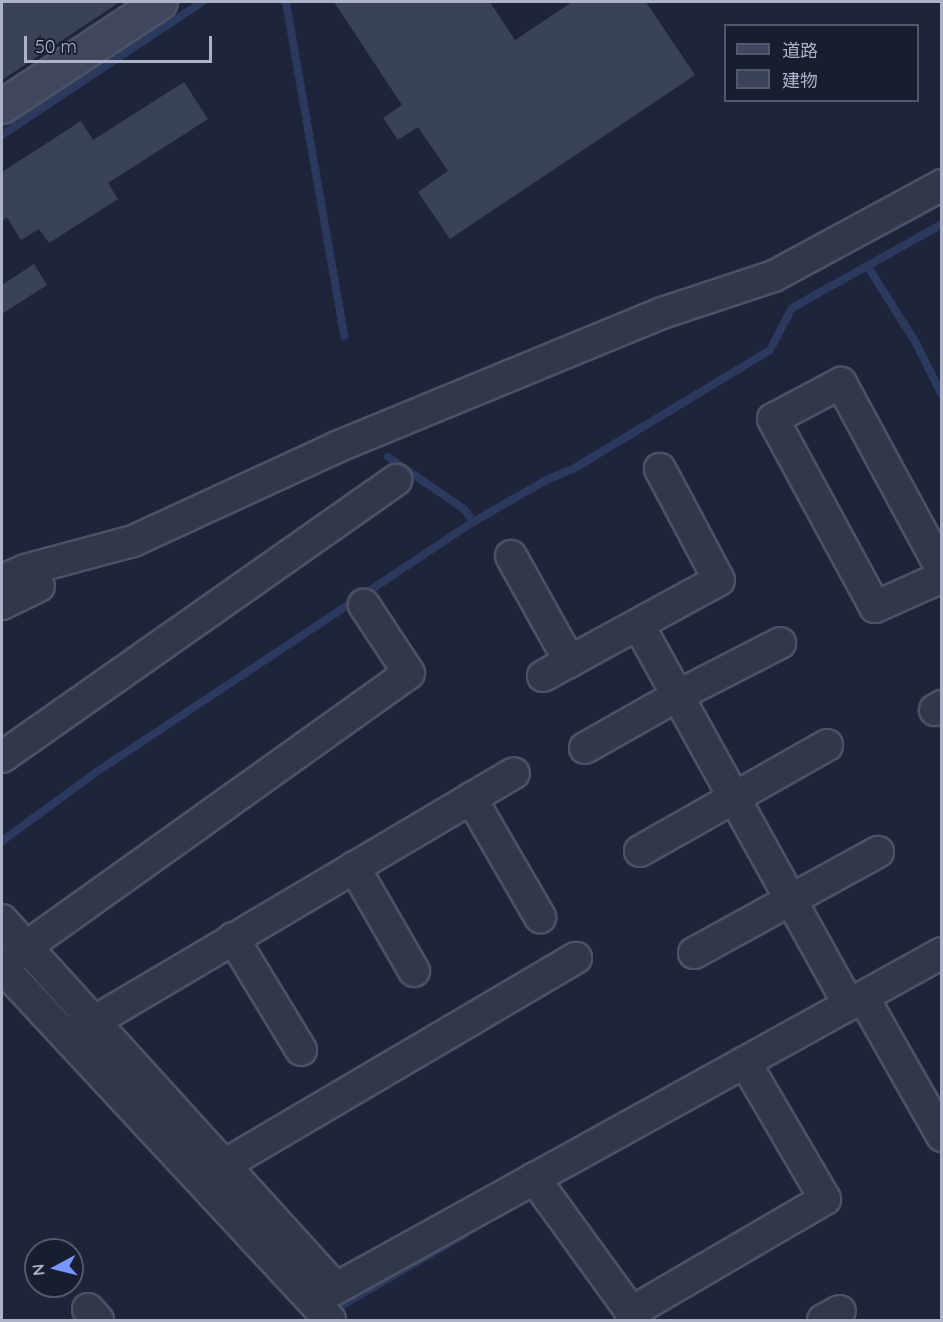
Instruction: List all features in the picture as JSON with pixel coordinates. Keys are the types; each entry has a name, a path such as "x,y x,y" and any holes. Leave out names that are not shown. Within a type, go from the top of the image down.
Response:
{"street":[{"path":"2,105 160,2"},
{"path":"2,580 25,570 133,541 337,447 662,313 774,276 942,185"},
{"path":"942,570 841,383 773,419 875,608 942,577"},
{"path":"543,676 639,626 719,580 660,470"},
{"path":"2,757 396,480"},
{"path":"511,556 570,662"},
{"path":"2,604 39,585"},
{"path":"11,957 409,673 364,605"},
{"path":"639,626 791,900 863,1005 942,1136"},
{"path":"585,747 677,696 780,644"},
{"path":"640,851 827,745"},
{"path":"80,1029 514,773"},
{"path":"471,798 540,917"},
{"path":"694,953 878,852"},
{"path":"354,867 414,971"},
{"path":"2,920 11,957 80,1029 326,1303 534,1178 750,1070 863,1005 942,953"},
{"path":"233,938 301,1050"},
{"path":"211,1173 576,958"},
{"path":"534,1178 633,1317 825,1199 750,1070"}],"building":[{"path":"2,2 120,2 2,80"},
{"path":"334,2 490,2 515,40 572,2 646,2 695,75 450,239 418,192 448,171 418,127 398,140 383,118 402,105"},
{"path":"184,82 208,119 108,183 118,199 49,243 39,229 21,240 7,217 2,221 2,172 81,121 93,140"},
{"path":"34,264 47,285 2,314 2,285"}],"waterway":[{"path":"2,135 202,2"},
{"path":"286,2 344,336"},
{"path":"2,841 98,771 473,522 548,479 573,469 770,350 792,308 942,224"},
{"path":"868,267 916,343 942,395"},
{"path":"388,457 464,509 473,522"},
{"path":"337,1308 465,1234"}]}
